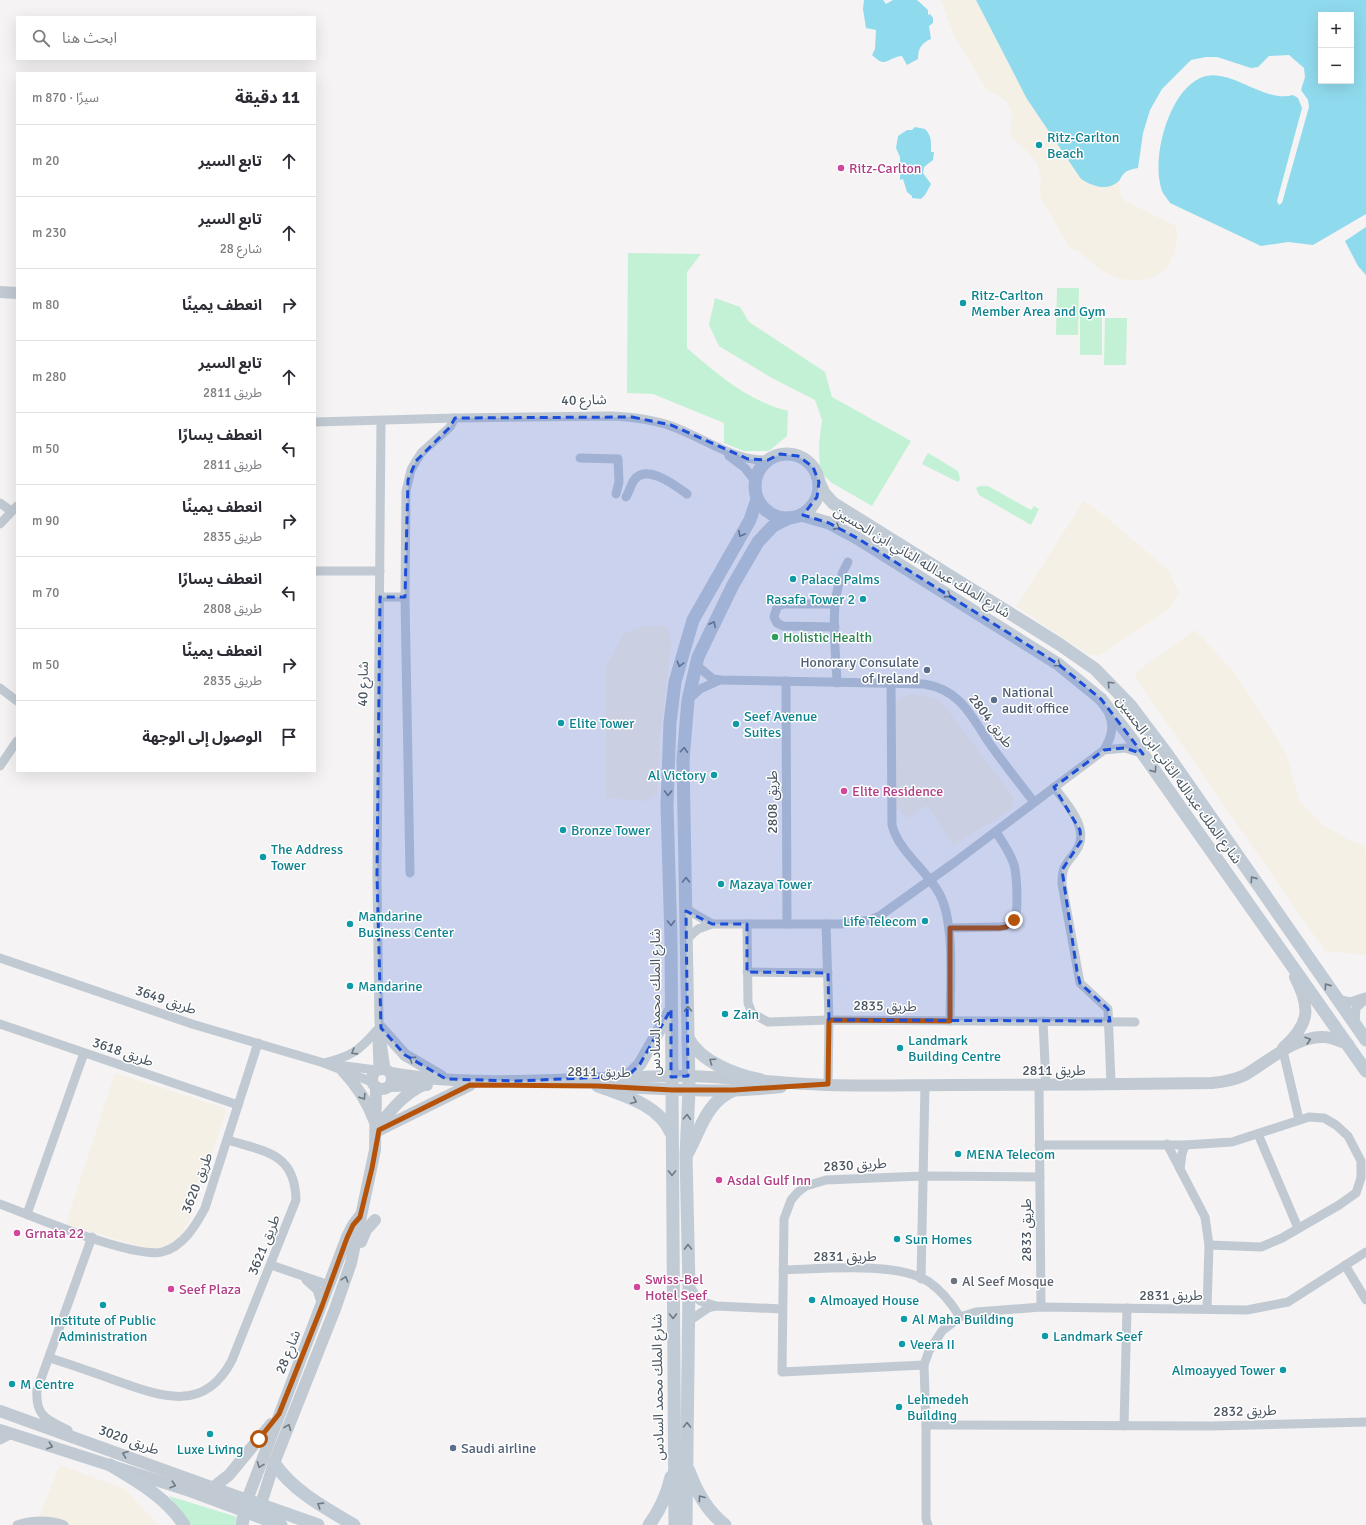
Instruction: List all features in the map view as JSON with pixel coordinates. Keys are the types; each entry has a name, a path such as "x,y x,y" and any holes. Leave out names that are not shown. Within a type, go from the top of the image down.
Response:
{"main road":[{"path":"780,454 798,456 813,467 819,482 817,497 808,510 795,516 779,517 762,507 757,499 755,481 758,471 768,460 780,454"},
{"name":"شارع الملك عبدالله الثاني ابن الحسين","path":"819,482 824,493 833,503 1059,644 1087,663 1107,681 1130,705 1167,754 1366,1040"},
{"name":"شارع الملك محمد السادس","path":"686,1525 681,1461 672,1134 671,932 668,806 670,722 675,682 693,620 750,520 757,499"},
{"name":"شارع الملك عبدالله الثاني ابن الحسين","path":"795,516 829,523 857,538 1058,664 1101,699 1143,754 1366,1071"},
{"name":"شارع الملك محمد السادس","path":"675,1525 681,1461 689,1321 686,1155 689,1090 683,760 688,700 695,664 733,585 758,542 773,526 795,516"},
{"path":"628,1076 640,1064 671,1009"},
{"path":"688,1038 699,1052 719,1065 744,1076 761,1080"},
{"path":"598,1086 639,1103 658,1113 667,1122 672,1134"},
{"path":"686,1155 697,1136 708,1110 723,1095 734,1090"},
{"path":"649,1525 659,1512 681,1461"},
{"path":"681,1461 697,1493 715,1517 725,1525"},
{"path":"274,1463 282,1475 293,1485 315,1502 354,1525"},
{"path":"110,1465 140,1483 162,1500 184,1525"},
{"path":"242,1525 246,1505 258,1515 281,1525"},
{"path":"258,1515 318,1525"}],"street":[{"path":"0,292 16,293"},
{"name":"شارع 40","path":"382,1078 379,1027 377,876 381,421 455,418 632,417 671,425 741,457 754,460 768,460"},
{"path":"410,873 405,597 408,480 411,470 419,457 450,427 455,418"},
{"path":"316,422 381,421"},
{"name":"شارع 40","path":"708,441 739,463 755,481"},
{"path":"580,458 618,459 619,478 616,494"},
{"path":"626,497 634,480 638,476 648,474 659,476 688,494"},
{"path":"0,503 14,509 0,524"},
{"path":"837,683 835,604 838,582 848,562"},
{"path":"316,571 380,571"},
{"path":"380,597 405,597"},
{"path":"835,604 783,604 777,607 774,617 777,623 783,626 835,627"},
{"path":"695,664 713,679 720,680"},
{"path":"688,700 700,690 720,680"},
{"name":"طريق 2804","path":"720,680 924,684 939,687 950,693 966,706 991,744 1034,801"},
{"name":"طريق 2808","path":"786,681 787,924"},
{"path":"891,683 892,824 898,839 941,897 950,928 950,1021"},
{"path":"0,688 16,700"},
{"path":"687,939 698,929 712,924 826,924 870,920 881,915 996,832 1034,801 1104,750 1110,739 1113,728 1112,720 1101,699"},
{"path":"0,766 16,743"},
{"path":"1104,750 1124,748 1143,754"},
{"path":"1054,787 1072,811 1080,830 1081,841 1062,870 1062,884 1080,983 1108,1008 1110,1021 1111,1084"},
{"path":"950,928 1000,928 1006,927 1014,920 1016,910 1015,868 1012,858 996,832"},
{"path":"686,909 712,924"},
{"name":"طريق 2835","path":"747,924 748,1003 752,1013 768,1022 829,1020 1135,1022"},
{"path":"826,924 829,1020 828,1084"},
{"name":"طريق 2811","path":"1278,1054 1302,1028 1306,1016 1305,1002 1300,987 1279,948"},
{"name":"طريق 3649","path":"0,958 192,1024 324,1063 382,1078"},
{"path":"747,972 828,973"},
{"path":"1337,1000 1350,1002 1366,998"},
{"path":"1355,1025 1356,1008 1366,998"},
{"name":"طريق 2833","path":"1040,1307 1040,1145 1043,1085 1043,1021"},
{"name":"طريق 3618","path":"0,1024 84,1054 238,1105"},
{"path":"324,1063 351,1055 365,1044 379,1027 405,1055 446,1079"},
{"name":"طريق 2811","path":"382,1078 424,1085 598,1086 672,1090 734,1090 808,1084 1043,1085 1228,1081 1243,1076 1278,1054 1310,1038 1325,1037 1348,1044"},
{"name":"طريق 3620","path":"0,1204 92,1238 144,1253 162,1252 170,1249 184,1239 197,1223 205,1208 258,1043"},
{"path":"27,1214 84,1054"},
{"path":"1278,1054 1299,1119"},
{"name":"طريق 3649","path":"324,1063 343,1071 382,1078"},
{"path":"343,1071 356,1085 369,1107 378,1128"},
{"name":"طريق 2811","path":"382,1078 517,1081 628,1076 688,1076 808,1084"},
{"name":"شارع 28","path":"258,1515 274,1463 335,1309 351,1263 372,1168 378,1128 382,1078"},
{"path":"378,1128 397,1103 407,1094 424,1085"},
{"path":"378,1128 470,1085"},
{"path":"921,1279 925,1085"},
{"path":"1040,1145 1185,1145 1232,1142 1309,1117 1324,1118 1336,1125 1348,1136 1361,1161 1362,1178 1356,1193 1339,1206 1282,1238 1261,1246 1209,1245"},
{"path":"1258,1134 1298,1228"},
{"name":"طريق 3621","path":"50,1358 150,1392 175,1397 197,1394 220,1380 227,1370 271,1265 296,1200 293,1178 282,1160 272,1154 228,1140"},
{"path":"1167,1144 1205,1217 1209,1245 1207,1309"},
{"path":"1180,1169 1185,1145"},
{"path":"923,1176 1040,1177"},
{"name":"طريق 2830","path":"923,1176 826,1180 806,1186 791,1200 787,1209 784,1233 782,1372 924,1366"},
{"name":"شارع 28","path":"246,1505 279,1414 350,1231 360,1217"},
{"path":"351,1263 366,1230 375,1220"},
{"path":"92,1238 50,1358 37,1390 36,1401 40,1411 46,1419 98,1445"},
{"name":"طريق 2831","path":"926,1523 926,1425 924,1366 929,1351 942,1331 960,1316 976,1312 1040,1307 1247,1310 1288,1302 1366,1252"},
{"path":"271,1265 302,1277 329,1285 335,1309"},
{"path":"1345,1265 1366,1300"},
{"name":"طريق 2831","path":"783,1270 879,1269 914,1276 940,1291 960,1316"},
{"path":"302,1277 317,1290 322,1306"},
{"path":"689,1286 700,1301 716,1306 782,1309"},
{"path":"689,1321 708,1308 716,1306"},
{"path":"1124,1426 1127,1308"},
{"name":"طريق 3020","path":"0,1411 215,1486 246,1505"},
{"path":"215,1486 238,1465 279,1414"},
{"name":"طريق 2832","path":"926,1425 1124,1426 1366,1422"},
{"name":"طريق 3020","path":"0,1430 190,1491 246,1505"},
{"path":"0,1440 12,1434"},
{"path":"17,1525 32,1520 52,1521 64,1525"}],"highlighted area":[{"path":"632,417 671,425 748,459 768,460 780,454 798,456 813,467 819,482 817,497 803,515 829,523 857,538 1058,664 1101,699 1143,754 1125,748 1104,750 1054,787 1080,830 1081,841 1062,870 1077,971 1080,983 1108,1009 1110,1021 829,1020 828,973 747,972 747,924 712,924 686,911 688,1076 671,1077 671,1009 640,1064 628,1076 517,1081 446,1079 405,1055 381,1028 377,875 380,597 405,597 408,480 416,461 450,427 455,418"}],"green space":[{"path":"628,253 701,254 687,272 687,348 734,386 760,401 773,407 788,411 787,436 769,451 744,451 724,443 724,423 653,394 627,393"},
{"path":"1057,288 1079,288 1078,335 1056,335"},
{"path":"715,298 740,307 749,322 825,372 832,397 911,441 872,506 832,483 820,472 819,444 822,420 815,400 770,377 719,346 709,325"},
{"path":"1080,308 1102,308 1102,355 1080,355"},
{"path":"1105,318 1127,318 1126,365 1104,365"},
{"path":"928,453 958,471 960,479 958,482 922,464"},
{"path":"980,486 988,486 1031,510 1034,506 1039,509 1031,525 979,495 976,488"},
{"path":"169,1496 237,1517 235,1525 191,1525"}],"sand":[{"name":"Ritz-Carlton Beach","path":"941,0 976,0 1027,99 1081,179 1091,185 1096,186 1104,186 1119,181 1120,193 1125,201 1176,226 1176,247 1170,262 1163,272 1146,279 1139,280 1119,278 1106,273 1081,253 1070,249 1040,196 1041,179 1037,163 1029,153 1010,136 1012,111 1007,103 998,95 988,91 954,36"},
{"path":"1084,501 1106,517 1168,570 1179,593 1169,609 1099,656 1085,653 1016,606"},
{"path":"645,626 668,626 671,645 660,737 657,793 646,801 606,798 606,667 623,634"},
{"path":"1195,630 1234,672 1286,753 1299,800 1321,824 1349,840 1363,845 1366,855 1366,955 1325,951 1136,678 1136,672"},
{"path":"909,694 939,699 1013,797 1012,809 953,845 927,805 909,818 896,808 895,701"},
{"path":"115,1073 227,1109 188,1223 176,1242 152,1250 66,1224"},
{"path":"60,1465 125,1489 158,1525 36,1525"}],"water":[{"path":"864,0 883,0 886,4 893,0 917,0 928,10 928,15 930,14 933,18 933,23 929,26 931,39 925,42 921,47 918,59 907,65 902,56 884,62 872,55 875,49 876,30 866,28 863,9"},
{"path":"976,0 1366,0 1366,214 1313,245 1288,242 1261,246 1170,203 1163,193 1159,179 1159,163 1165,126 1172,109 1182,94 1193,82 1206,76 1216,75 1238,81 1271,95 1293,95 1298,98 1302,108 1277,201 1279,205 1282,203 1309,107 1308,100 1301,90 1305,77 1304,68 1289,55 1269,56 1258,67 1251,68 1217,57 1206,57 1191,60 1162,89 1150,110 1143,133 1138,168 1127,171 1119,181 1105,187 1095,186 1081,179 1027,99"},
{"path":"915,127 925,129 929,134 931,139 931,152 934,152 933,160 924,167 923,173 931,184 921,199 912,198 912,196 907,192 903,179 900,180 900,157 896,148 898,136 907,130 912,130"},
{"path":"1366,227 1366,275 1358,266 1345,241"}],"place":[{"name":"Ritz-Carlton Beach","path":"1039,145"},
{"name":"Ritz-Carlton","path":"841,168"},
{"name":"Ritz-Carlton Member Area and Gym","path":"963,303"},
{"name":"Palace Palms","path":"793,579"},
{"name":"Rasafa Tower 2","path":"863,599"},
{"name":"Holistic Health","path":"775,637"},
{"name":"Honorary Consulate of Ireland","path":"927,670"},
{"name":"National audit office","path":"994,700"},
{"name":"Elite Tower","path":"561,723"},
{"name":"Seef Avenue Suites","path":"736,724"},
{"name":"Al Victory","path":"714,775"},
{"name":"Elite Residence","path":"844,791"},
{"name":"Bronze Tower","path":"563,830"},
{"name":"The Address Tower","path":"263,857"},
{"name":"Mazaya Tower","path":"721,884"},
{"name":"Life Telecom","path":"925,921"},
{"name":"Mandarine Business Center","path":"350,924"},
{"name":"Mandarine","path":"350,986"},
{"name":"Zain","path":"725,1014"},
{"name":"Landmark Building Centre","path":"900,1048"},
{"name":"MENA Telecom","path":"958,1154"},
{"name":"Asdal Gulf Inn","path":"719,1180"},
{"name":"Grnata 22","path":"17,1233"},
{"name":"Sun Homes","path":"897,1239"},
{"name":"Al Seef Mosque","path":"954,1281"},
{"name":"Swiss-Bel Hotel Seef","path":"637,1287"},
{"name":"Seef Plaza","path":"171,1289"},
{"name":"Almoayed House","path":"812,1300"},
{"name":"Institute of Public Administration","path":"103,1305"},
{"name":"Al Maha Building","path":"904,1319"},
{"name":"Landmark Seef","path":"1045,1336"},
{"name":"Veera II","path":"902,1344"},
{"name":"Almoayyed Tower","path":"1283,1370"},
{"name":"M Centre","path":"12,1384"},
{"name":"Lehmedeh Building","path":"899,1407"},
{"name":"Luxe Living","path":"210,1434"},
{"name":"Saudi airline","path":"453,1448"}],"route":[{"path":"259,1439 279,1414 347,1238 353,1225 360,1217 372,1168 377,1132 379,1130 470,1085 536,1087 598,1086 672,1090 734,1090 808,1084 828,1084 829,1020 950,1021 950,928 1000,928 1006,927 1014,920"}]}
